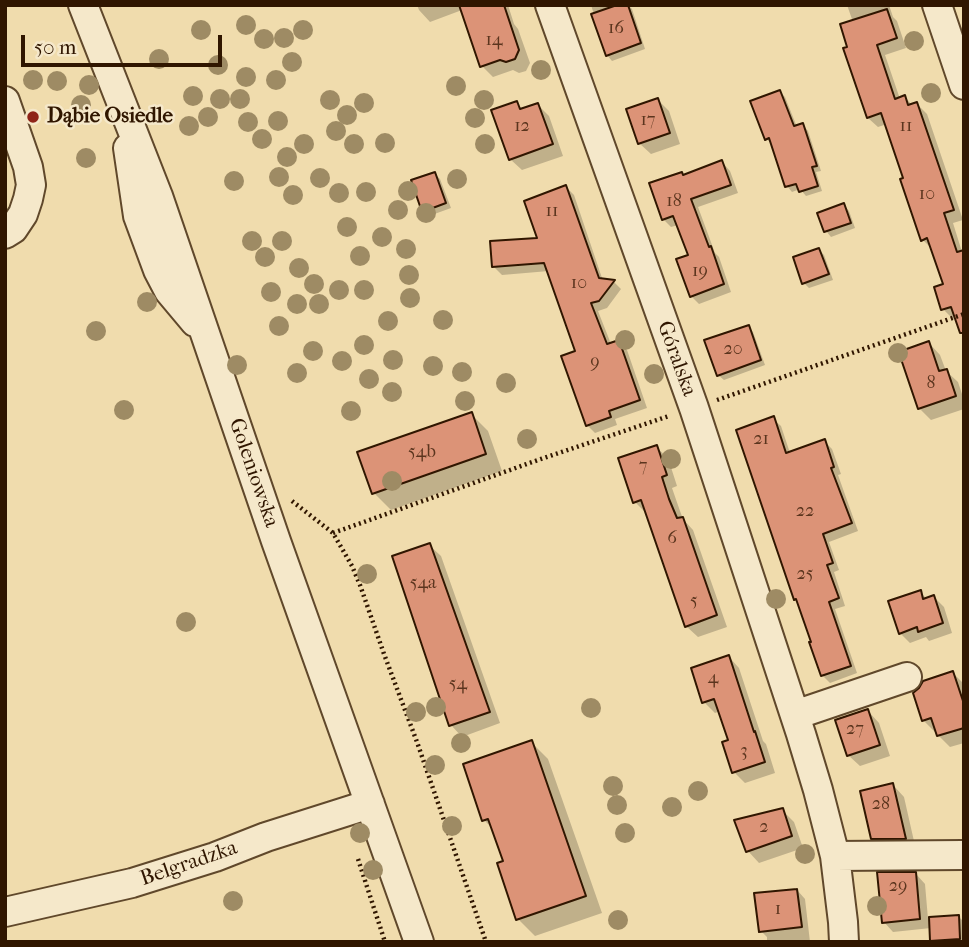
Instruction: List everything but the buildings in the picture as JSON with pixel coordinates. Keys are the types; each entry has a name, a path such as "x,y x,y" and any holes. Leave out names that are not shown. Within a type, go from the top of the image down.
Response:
{"street":[{"name":"Goleniowska","path":"83,5 159,196 276,541 419,942"},
{"name":"Góralska","path":"550,5 694,408 795,715 835,856 844,942"},
{"path":"937,5 964,85"},
{"path":"5,100 31,185 23,214 13,229 5,234"},
{"path":"795,715 907,677"},
{"name":"Belgradzka","path":"5,912 132,883 370,804"},
{"path":"835,856 963,855"}],"path":[{"path":"333,533 964,314"},
{"path":"285,496 333,533 360,585 486,942"},
{"path":"354,849 385,942"}],"place":[{"name":"Dąbie Osiedle","path":"33,117"}]}
